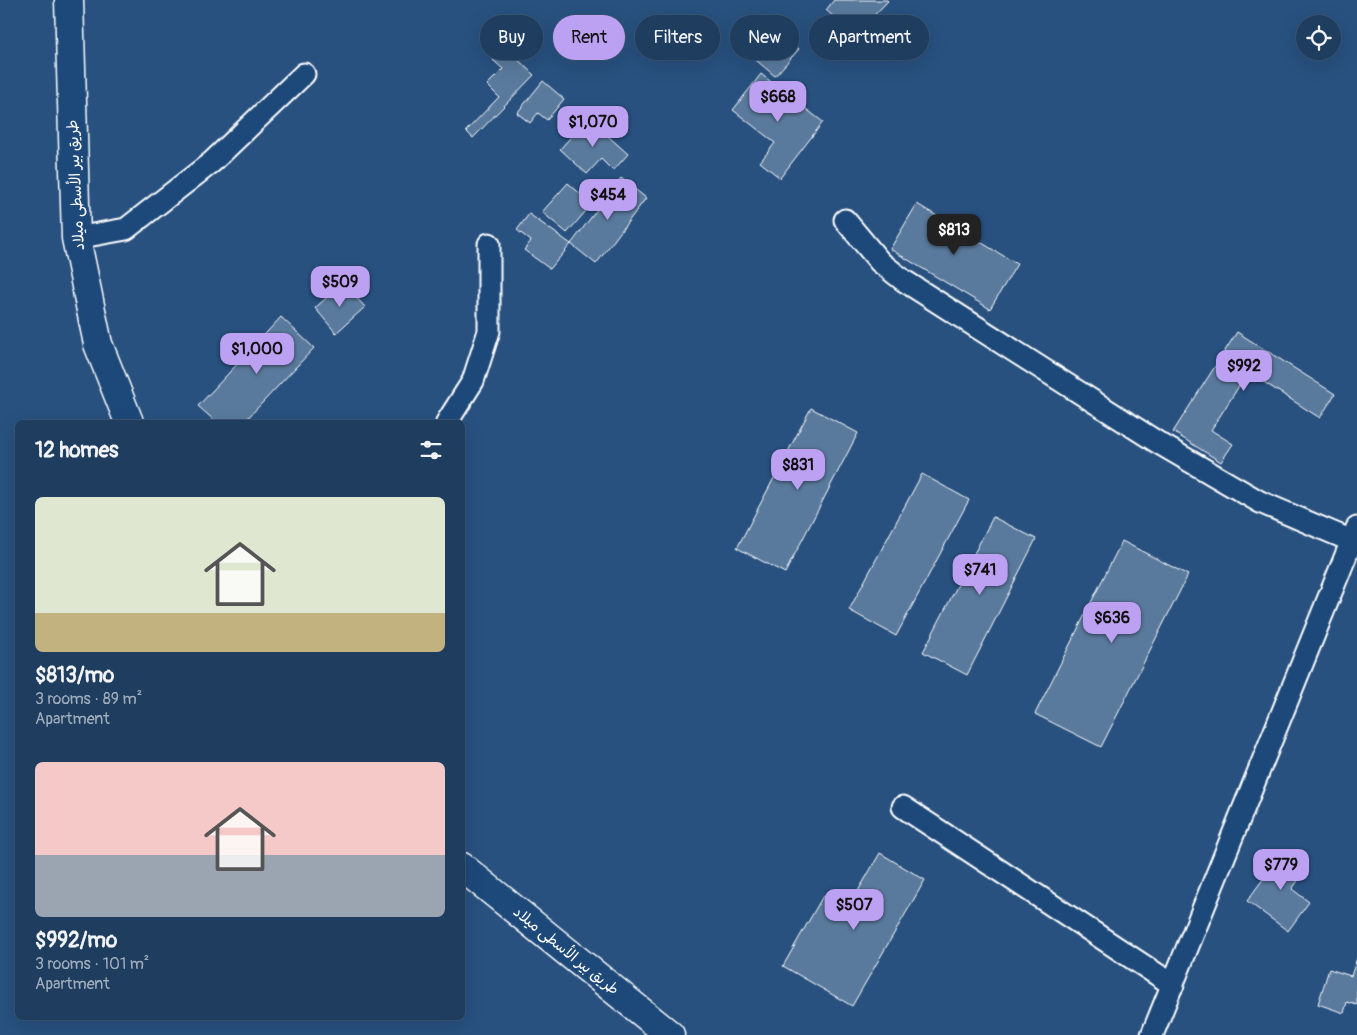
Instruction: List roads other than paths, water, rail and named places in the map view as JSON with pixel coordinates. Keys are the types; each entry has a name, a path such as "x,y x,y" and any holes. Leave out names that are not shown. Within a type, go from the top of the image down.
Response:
{"main road":[{"name":"طريق بير الأسطى ميلاد","path":"69,0 76,238 98,344 128,420"},
{"name":"طريق بير الأسطى ميلاد","path":"465,869 670,1035"}],"street":[{"path":"76,238 126,229 212,162 304,74"},
{"path":"845,220 880,262 903,280 1157,442 1260,502 1355,534 1152,1035"},
{"path":"448,420 473,381 489,331 489,244"},
{"path":"903,807 1173,985"}]}
